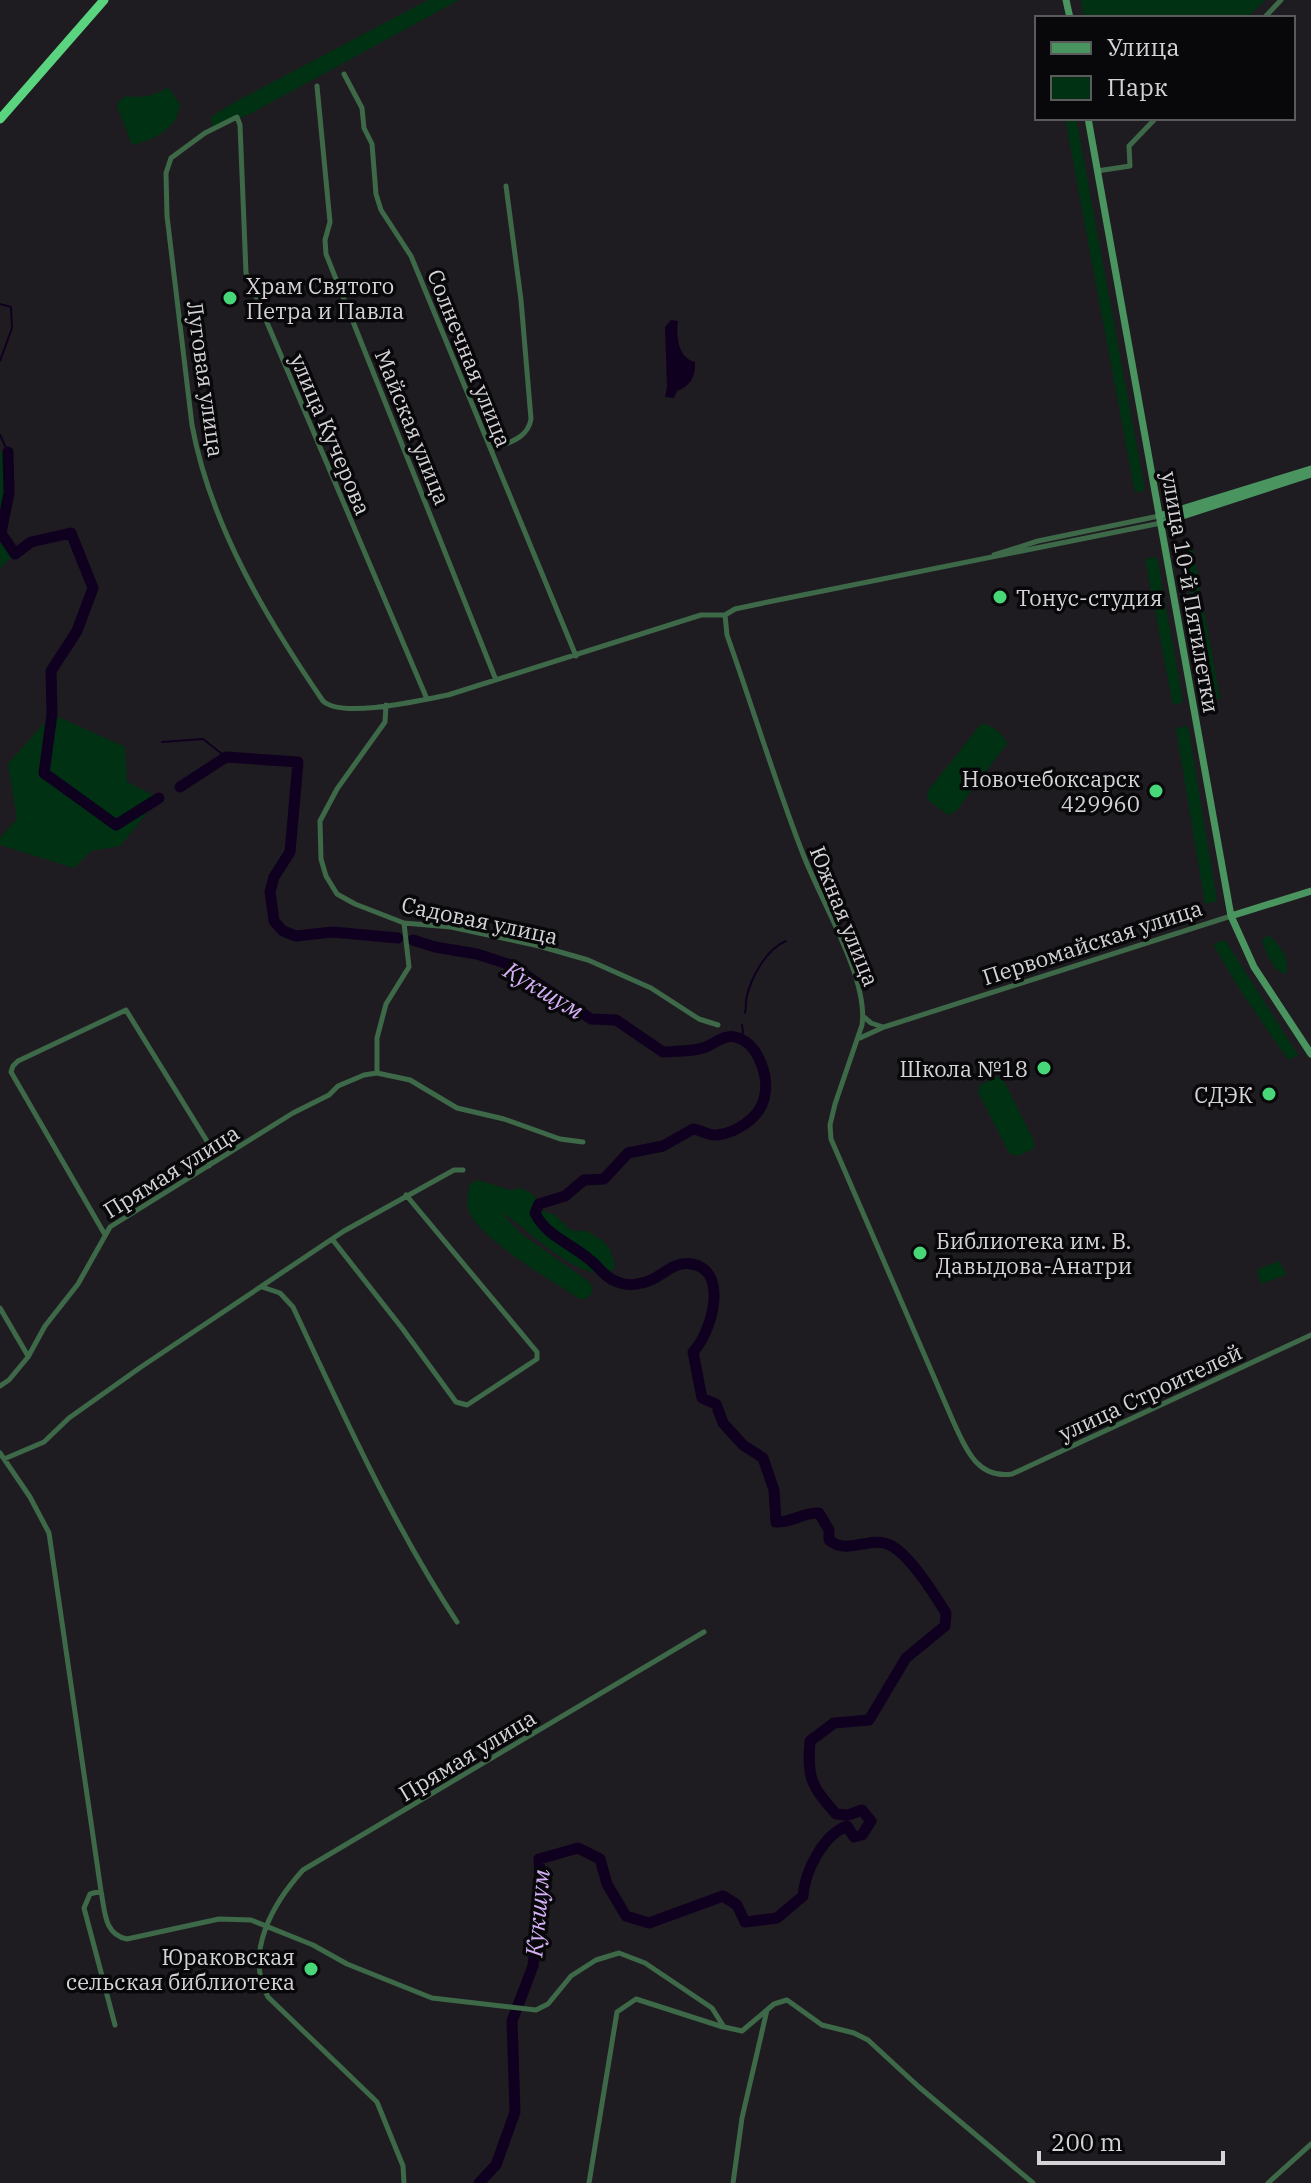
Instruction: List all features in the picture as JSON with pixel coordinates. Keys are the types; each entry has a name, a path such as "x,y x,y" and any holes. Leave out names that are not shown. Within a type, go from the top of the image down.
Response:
{"highway":[{"path":"0,119 104,0"}],"main road":[{"name":"улица 10-й Пятилетки","path":"1088,120 1231,916 1254,967 1311,1054"},
{"path":"1160,519 1311,472"},
{"name":"Первомайская улица","path":"1231,916 1309,892"}],"street":[{"path":"1266,16 1281,0"},
{"name":"Солнечная улица","path":"344,74 362,108 364,128 372,144 376,194 381,210 411,256 576,656"},
{"name":"Майская улица","path":"317,86 330,222 325,240 326,254 496,680"},
{"name":"Луговая улица","path":"240,125 237,117 205,133 171,158 166,173 167,216 198,457 225,531 252,586 316,691 329,706 386,705"},
{"path":"1097,171 1130,166 1129,146 1154,120"},
{"name":"улица Кучерова","path":"240,125 246,273 427,699"},
{"path":"491,450 527,433 531,419 521,300 506,186"},
{"path":"386,705 427,699 496,680 701,615 725,615 735,609 1160,519"},
{"name":"Южная улица","path":"725,615 727,635 781,793 803,855 852,968 864,1016 831,1118 830,1132 836,1154 967,1451 982,1468 1001,1475"},
{"name":"Садовая улица","path":"386,705 385,722 328,802 320,821 319,849 326,876 337,894 404,923 451,927 588,960 651,988 699,1019 718,1025"},
{"name":"Первомайская улица","path":"858,1039 884,1027 1231,916"},
{"path":"404,923 409,967 386,1004 377,1038 377,1073 410,1080 457,1108 504,1119 560,1139 583,1142"},
{"path":"104,1233 11,1072 13,1066 31,1054 126,1010 210,1146 226,1155"},
{"path":"864,1016 871,1023 884,1027"},
{"name":"Прямая улица","path":"0,1386 28,1357 45,1326 78,1284 104,1233 293,1113 329,1095 338,1086 377,1073"},
{"path":"209,1166 210,1146"},
{"path":"463,1170 454,1170 406,1195 332,1239 69,1418 44,1442 2,1456 42,1517 53,1552 109,1929 116,1937 127,1939 219,1919 239,1918 265,1925 347,1964 432,1998 536,2010 548,2004 571,1976 596,1960 619,1953 645,1963 712,2008 724,2027"},
{"path":"332,1239 456,1402 467,1405 537,1359 537,1352 406,1195"},
{"path":"261,1287 280,1293 293,1307 355,1439 432,1584 457,1622"},
{"path":"0,1308 28,1357"},
{"name":"улица Строителей","path":"1001,1475 1012,1474 1311,1335"},
{"name":"Прямая улица","path":"265,1925 303,1870 704,1632"},
{"path":"101,1891 90,1894 84,1908 115,2025"},
{"path":"265,1925 261,1941 261,1984 268,1997 377,2102 403,2166 404,2183"},
{"path":"589,2183 617,2012 636,1999 742,2031 780,2000 787,2000 822,2025 863,2037 1033,2183"},
{"path":"733,2183 742,2118 768,2009"},
{"path":"1268,2183 1311,2144"}],"green space":[{"path":"428,0 459,0 248,115 212,127 211,117 235,102"},
{"path":"1081,0 1265,0 1249,16 1084,16"},
{"path":"169,88 180,105 174,121 156,136 132,145 117,106 124,97 144,97"},
{"path":"1065,120 1076,120 1145,490 1135,493"},
{"path":"0,452 8,452 9,493 1,533 15,554 0,568"},
{"path":"1192,543 1220,698 1210,702 1182,546"},
{"path":"1157,557 1183,702 1173,705 1145,559"},
{"path":"52,714 125,747 127,782 159,798 120,846 91,851 74,868 0,845 0,838 17,819 8,764"},
{"path":"981,724 997,730 1007,744 956,811 948,815 928,800 927,792"},
{"path":"1188,726 1217,901 1205,904 1176,728"},
{"path":"1268,935 1283,953 1287,964 1285,974 1276,969 1268,955 1262,940"},
{"path":"1225,940 1298,1055 1288,1060 1238,987 1213,944"},
{"path":"996,1077 1004,1081 1034,1141 1034,1148 1018,1156 1009,1153 978,1092 980,1085"},
{"path":"478,1180 510,1190 521,1188 534,1195 539,1209 554,1214 574,1231 587,1231 603,1241 615,1263 614,1269 601,1273 571,1263 501,1212 520,1233 589,1282 592,1291 587,1298 580,1299 535,1270 500,1245 474,1220 468,1209 468,1196 470,1184"},
{"path":"1279,1261 1285,1275 1261,1284 1257,1270"}],"shaded area":[{"path":"671,320 678,321 678,340 682,351 695,362 691,380 677,391 674,398 665,397 665,327"}],"waterway":[{"name":"Кукшум","path":"0,304 11,307 12,328 0,361"},
{"name":"Кукшум","path":"0,435 8,452"},
{"name":"Кукшум","path":"8,452 9,493 1,533 15,554 31,542 71,533 93,588 77,631 51,671 52,714 44,773 116,825 159,798"},
{"path":"162,742 203,739 226,757"},
{"name":"Кукшум","path":"180,787 226,757 298,762 290,852 274,877 270,892 274,921 283,931 296,936 333,932 398,938"},
{"name":"Кукшум","path":"413,940 511,965 591,1019 616,1020 663,1052 701,1049 731,1036 743,1040 756,1053 764,1071 764,1099 746,1123 717,1135 693,1129 663,1146 628,1153 604,1179 584,1180 565,1196 539,1204 535,1213 552,1234 620,1283 649,1281 678,1265 692,1264 704,1269 711,1278 714,1304 706,1332 693,1352 702,1398 716,1404 723,1423 743,1445 763,1458 774,1490 776,1522 819,1513 829,1530 829,1540 836,1544 851,1546 875,1542 890,1545 913,1566 946,1613 945,1626 906,1658 869,1720 834,1723 810,1741 810,1773 821,1796 836,1814 848,1815 862,1810 871,1821 862,1835 854,1837 847,1826 830,1837 811,1865 803,1896 777,1918 745,1922 737,1905 723,1896 649,1923 626,1916 607,1884 600,1859 578,1848 539,1859 541,1900 533,1966 512,2021 515,2112 496,2165 479,2183"},
{"path":"745,1013 755,974 772,951 786,941"},
{"path":"739,1038 743,1032 742,1025"}],"place":[{"name":"Храм Святого Петра и Павла","path":"230,298"},
{"name":"Тонус-студия","path":"1000,597"},
{"name":"Новочебоксарск 429960","path":"1156,791"},
{"name":"Школа №18","path":"1044,1068"},
{"name":"СДЭК","path":"1269,1094"},
{"name":"Библиотека им. В. Давыдова-Анатри","path":"920,1253"},
{"name":"Юраковская сельская библиотека","path":"311,1969"}]}
